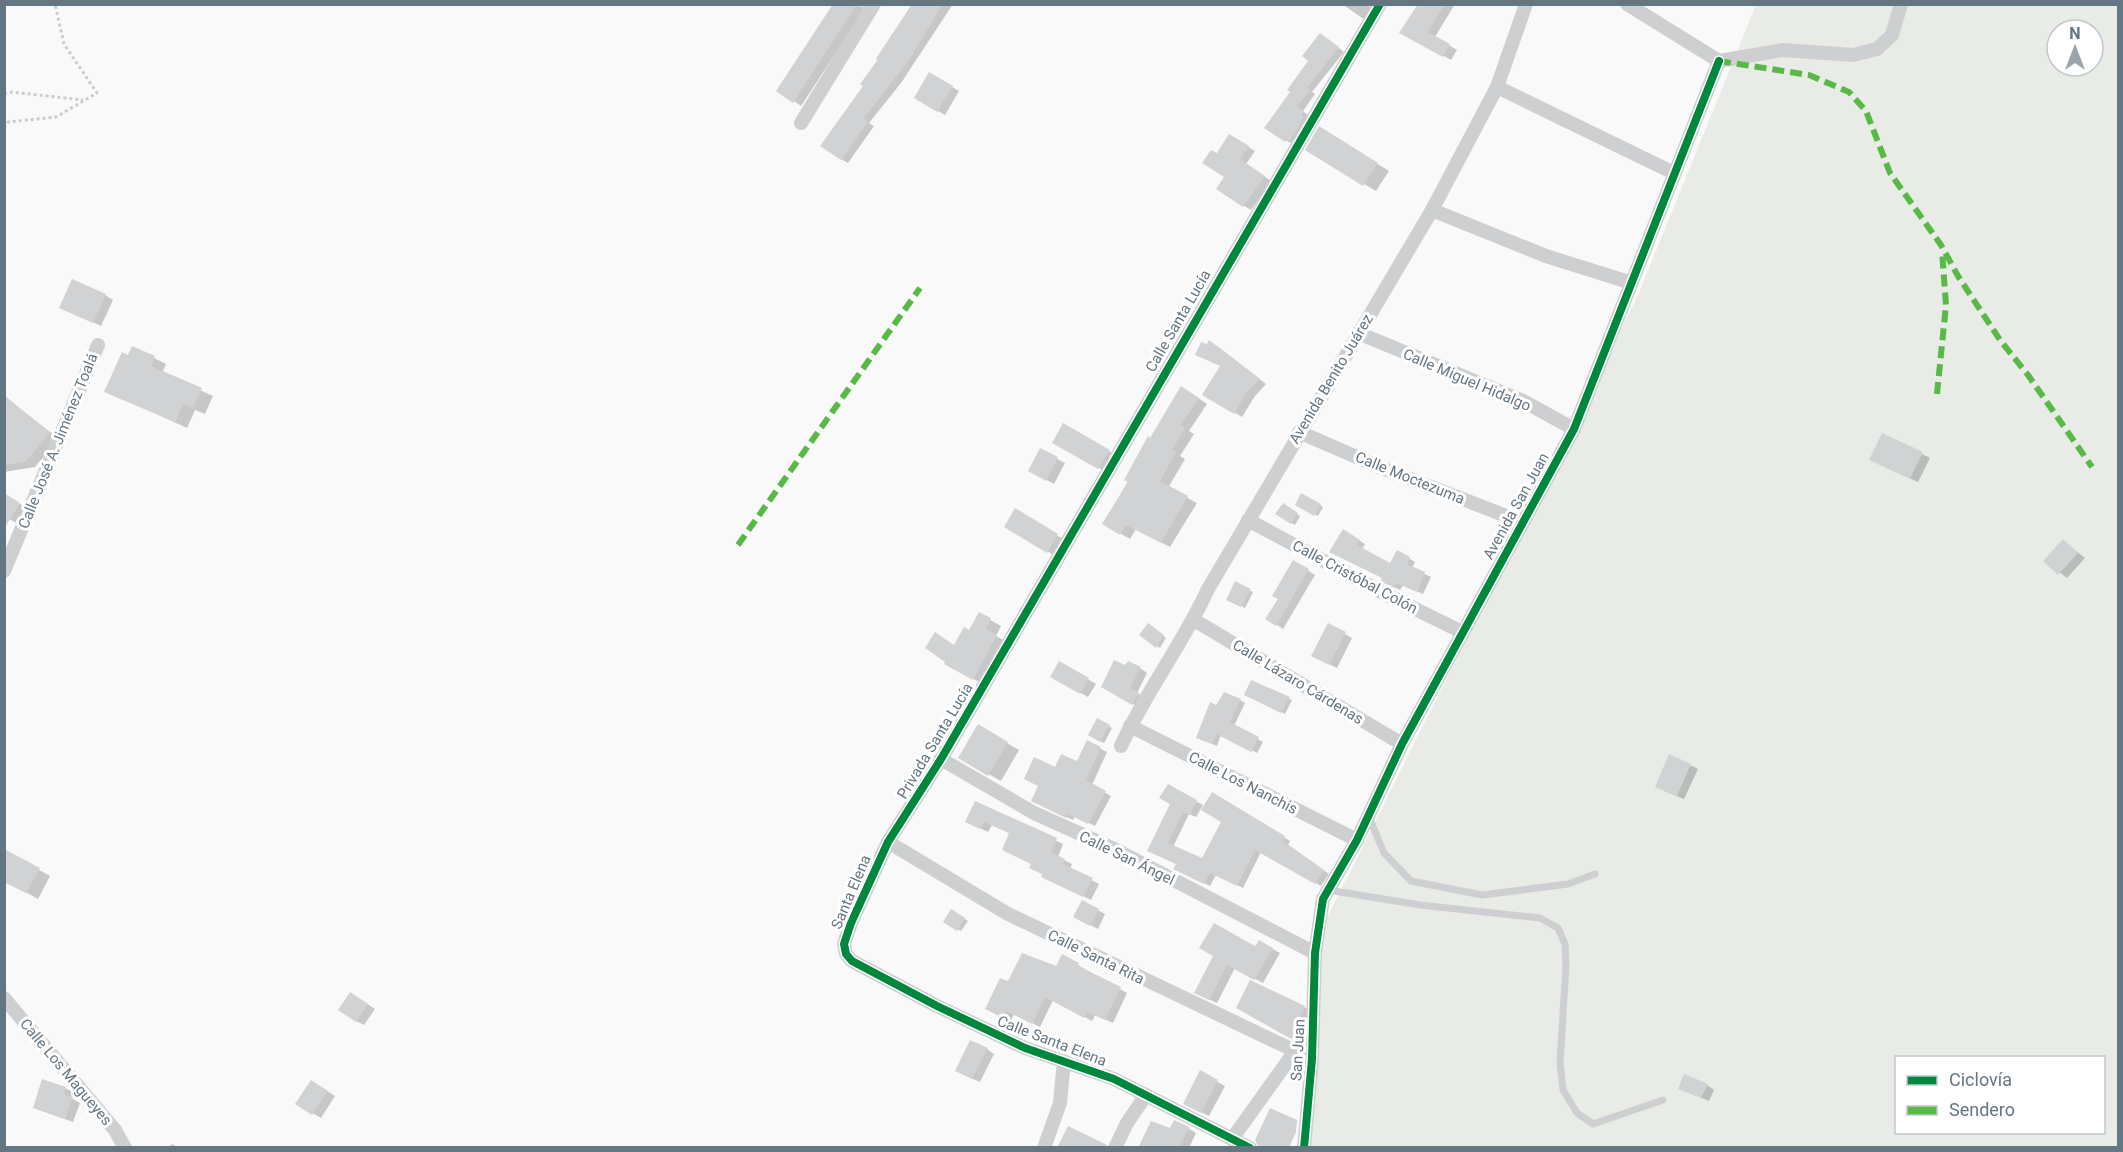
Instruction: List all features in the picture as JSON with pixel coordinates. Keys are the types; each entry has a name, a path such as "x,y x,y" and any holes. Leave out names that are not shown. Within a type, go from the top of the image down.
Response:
{"street":[{"path":"801,123 874,4"},
{"name":"Calle Santa Lucía","path":"1003,654 1380,4"},
{"name":"Avenida Benito Juárez","path":"1121,746 1130,726 1194,620 1208,588 1432,210 1497,87 1526,4"},
{"path":"1627,4 1719,61 1783,50 1853,55 1877,49 1892,35 1901,4"},
{"name":"Avenida San Juan","path":"1316,953 1319,914 1328,890 1357,840 1402,744 1574,429 1719,61"},
{"path":"1497,87 1674,173"},
{"path":"1432,210 1546,256 1632,283"},
{"name":"Calle Miguel Hidalgo","path":"1358,333 1523,402 1574,429"},
{"name":"Calle José A. Jiménez Toalá","path":"4,571 98,345"},
{"name":"Calle Moctezuma","path":"1299,432 1382,468 1522,522"},
{"name":"Calle Cristóbal Colón","path":"1248,520 1387,595 1462,632"},
{"name":"Calle Lázaro Cárdenas","path":"1194,620 1402,744"},
{"name":"Privada Santa Lucía","path":"888,842 941,759 1003,654"},
{"name":"Calle Los Nanchis","path":"1130,726 1357,840"},
{"name":"Calle San Ángel","path":"941,759 1034,813 1114,849 1316,953"},
{"name":"Santa Elena","path":"846,954 844,944 850,923 888,842"},
{"name":"Calle Santa Rita","path":"888,842 1008,914 1312,1059"},
{"name":"San Juan","path":"1304,1148 1312,1059 1316,953"},
{"name":"Calle Santa Elena","path":"846,954 852,961 937,1006 1025,1048 1114,1079 1250,1148"},
{"name":"Calle Los Magueyes","path":"4,998 115,1130 125,1148"},
{"path":"1232,1139 1295,1051"},
{"path":"1044,1148 1060,1103 1064,1061"},
{"path":"1115,1148 1127,1123 1146,1095"}],"lane":[{"path":"1368,815 1384,853 1411,880 1482,895 1568,884 1595,874"},
{"path":"1328,890 1420,904 1540,918 1558,928 1565,944 1566,966 1560,1062 1563,1090 1576,1113 1593,1124 1663,1100"}],"path":[{"path":"4,128 8,122 56,117 97,93 64,44 55,4"},
{"path":"4,94 12,92 85,100"}],"shaded area":[{"path":"1756,5 2118,5 2118,1147 1301,1148 1325,922 1639,293"}],"building":[{"path":"833,4 857,4 793,103 776,91"},
{"path":"912,4 943,4 909,60 864,118 868,122 841,160 820,146 863,86 860,84 878,60 876,59"},
{"path":"1418,4 1445,4 1428,32 1450,44 1443,57 1399,33"},
{"path":"1320,33 1339,47 1307,88 1310,90 1297,106 1304,111 1301,115 1304,117 1290,141 1287,139 1285,142 1264,128 1290,92 1287,90 1308,61 1302,56"},
{"path":"929,72 953,86 937,112 914,98"},
{"path":"1319,126 1378,163 1363,186 1305,150"},
{"path":"1229,134 1249,146 1240,159 1265,176 1243,207 1216,189 1224,177 1202,163 1211,150 1217,153"},
{"path":"72,279 106,294 93,323 59,308"},
{"path":"1209,340 1260,379 1247,392 1234,414 1202,395 1220,366 1195,355 1201,342 1207,344"},
{"path":"132,346 155,356 151,366 202,388 193,408 183,404 175,422 104,392 122,352 128,355"},
{"path":"1181,386 1199,398 1181,425 1185,428 1172,450 1176,452 1160,481 1188,496 1161,543 1126,525 1120,535 1102,524 1128,482 1124,480 1148,436 1150,438"},
{"path":"4,395 50,433 25,462 4,465"},
{"path":"1063,423 1110,450 1098,469 1052,443"},
{"path":"1882,433 1923,452 1910,479 1869,460"},
{"path":"1040,448 1058,457 1046,481 1028,471"},
{"path":"4,493 20,503 4,529"},
{"path":"1301,493 1321,504 1314,516 1295,505"},
{"path":"1283,503 1298,513 1291,524 1275,514"},
{"path":"1015,508 1058,534 1047,553 1004,527"},
{"path":"1343,529 1360,540 1357,545 1390,563 1397,550 1410,557 1407,564 1425,572 1417,592 1396,583 1394,588 1380,581 1382,578 1329,552"},
{"path":"2063,539 2078,553 2058,575 2043,561"},
{"path":"1293,560 1309,569 1276,626 1265,619 1278,599 1272,596"},
{"path":"1235,581 1251,589 1241,607 1226,600"},
{"path":"979,612 991,618 986,629 997,635 973,680 944,664 945,662 925,648 935,632 954,645 964,627 969,630"},
{"path":"1148,623 1164,635 1156,648 1139,635"},
{"path":"1328,623 1346,632 1329,665 1311,656"},
{"path":"1114,660 1125,665 1128,661 1141,667 1130,688 1139,693 1132,705 1101,687"},
{"path":"1059,661 1089,678 1080,694 1050,677"},
{"path":"1251,680 1290,697 1281,713 1244,695"},
{"path":"1224,692 1241,699 1230,722 1259,737 1251,752 1216,734 1212,744 1196,738 1210,702 1216,705"},
{"path":"1097,718 1110,725 1100,742 1088,735"},
{"path":"978,724 1008,742 988,776 958,758"},
{"path":"1087,740 1101,747 1086,780 1106,791 1088,824 1068,814 1066,818 1031,801 1038,786 1024,779 1034,757 1055,767 1061,754 1077,761"},
{"path":"1669,754 1691,764 1677,796 1655,787"},
{"path":"1168,784 1197,800 1190,815 1183,812 1168,843 1202,858 1221,822 1201,810 1212,792 1285,836 1283,841 1324,870 1315,884 1255,850 1237,886 1210,873 1204,884 1173,869 1176,864 1147,851 1170,804 1159,798"},
{"path":"975,801 1057,838 1051,852 1065,859 1063,864 1093,878 1083,897 1041,877 1042,874 1029,868 1031,864 1002,850 1009,833 984,822 980,829 965,822"},
{"path":"4,849 40,868 26,893 4,882"},
{"path":"1082,900 1099,909 1090,926 1073,917"},
{"path":"951,909 965,918 957,931 943,922"},
{"path":"1214,923 1255,946 1259,940 1273,948 1254,980 1227,965 1209,1000 1194,993 1213,956 1199,948"},
{"path":"1022,953 1056,966 1062,954 1079,963 1078,966 1121,987 1105,1020 1087,1012 1084,1018 1045,997 1032,1024 1006,1011 1003,1018 985,1009 1000,978 1008,981"},
{"path":"1250,980 1305,1006 1291,1039 1236,1008"},
{"path":"350,992 368,1004 356,1022 338,1010"},
{"path":"970,1040 988,1048 972,1079 955,1071"},
{"path":"1200,1070 1218,1080 1201,1113 1183,1104"},
{"path":"1684,1074 1708,1084 1701,1098 1678,1089"},
{"path":"42,1079 66,1087 64,1094 73,1097 65,1119 33,1108"},
{"path":"311,1080 328,1091 312,1115 295,1104"},
{"path":"1270,1108 1297,1120 1296,1132 1289,1148 1259,1148 1255,1140"},
{"path":"1174,1120 1189,1127 1179,1148 1138,1148 1151,1121 1170,1128"},
{"path":"1068,1126 1107,1145 1106,1148 1057,1148"}],"marked path":[{"path":"1719,61 1809,75 1849,92 1866,111 1890,173 1941,245 1958,276 2000,340 2028,375 2092,467"},
{"path":"1937,394 1946,305 1942,251"},
{"path":"738,545 920,288"}],"cycle path":[{"path":"1250,1148 1114,1079 1025,1048 937,1006 852,961 846,954 844,944 851,923 888,842 941,759 1380,4"},
{"path":"1304,1148 1312,1059 1315,953 1323,899 1357,840 1402,744 1574,429 1719,61"}]}
